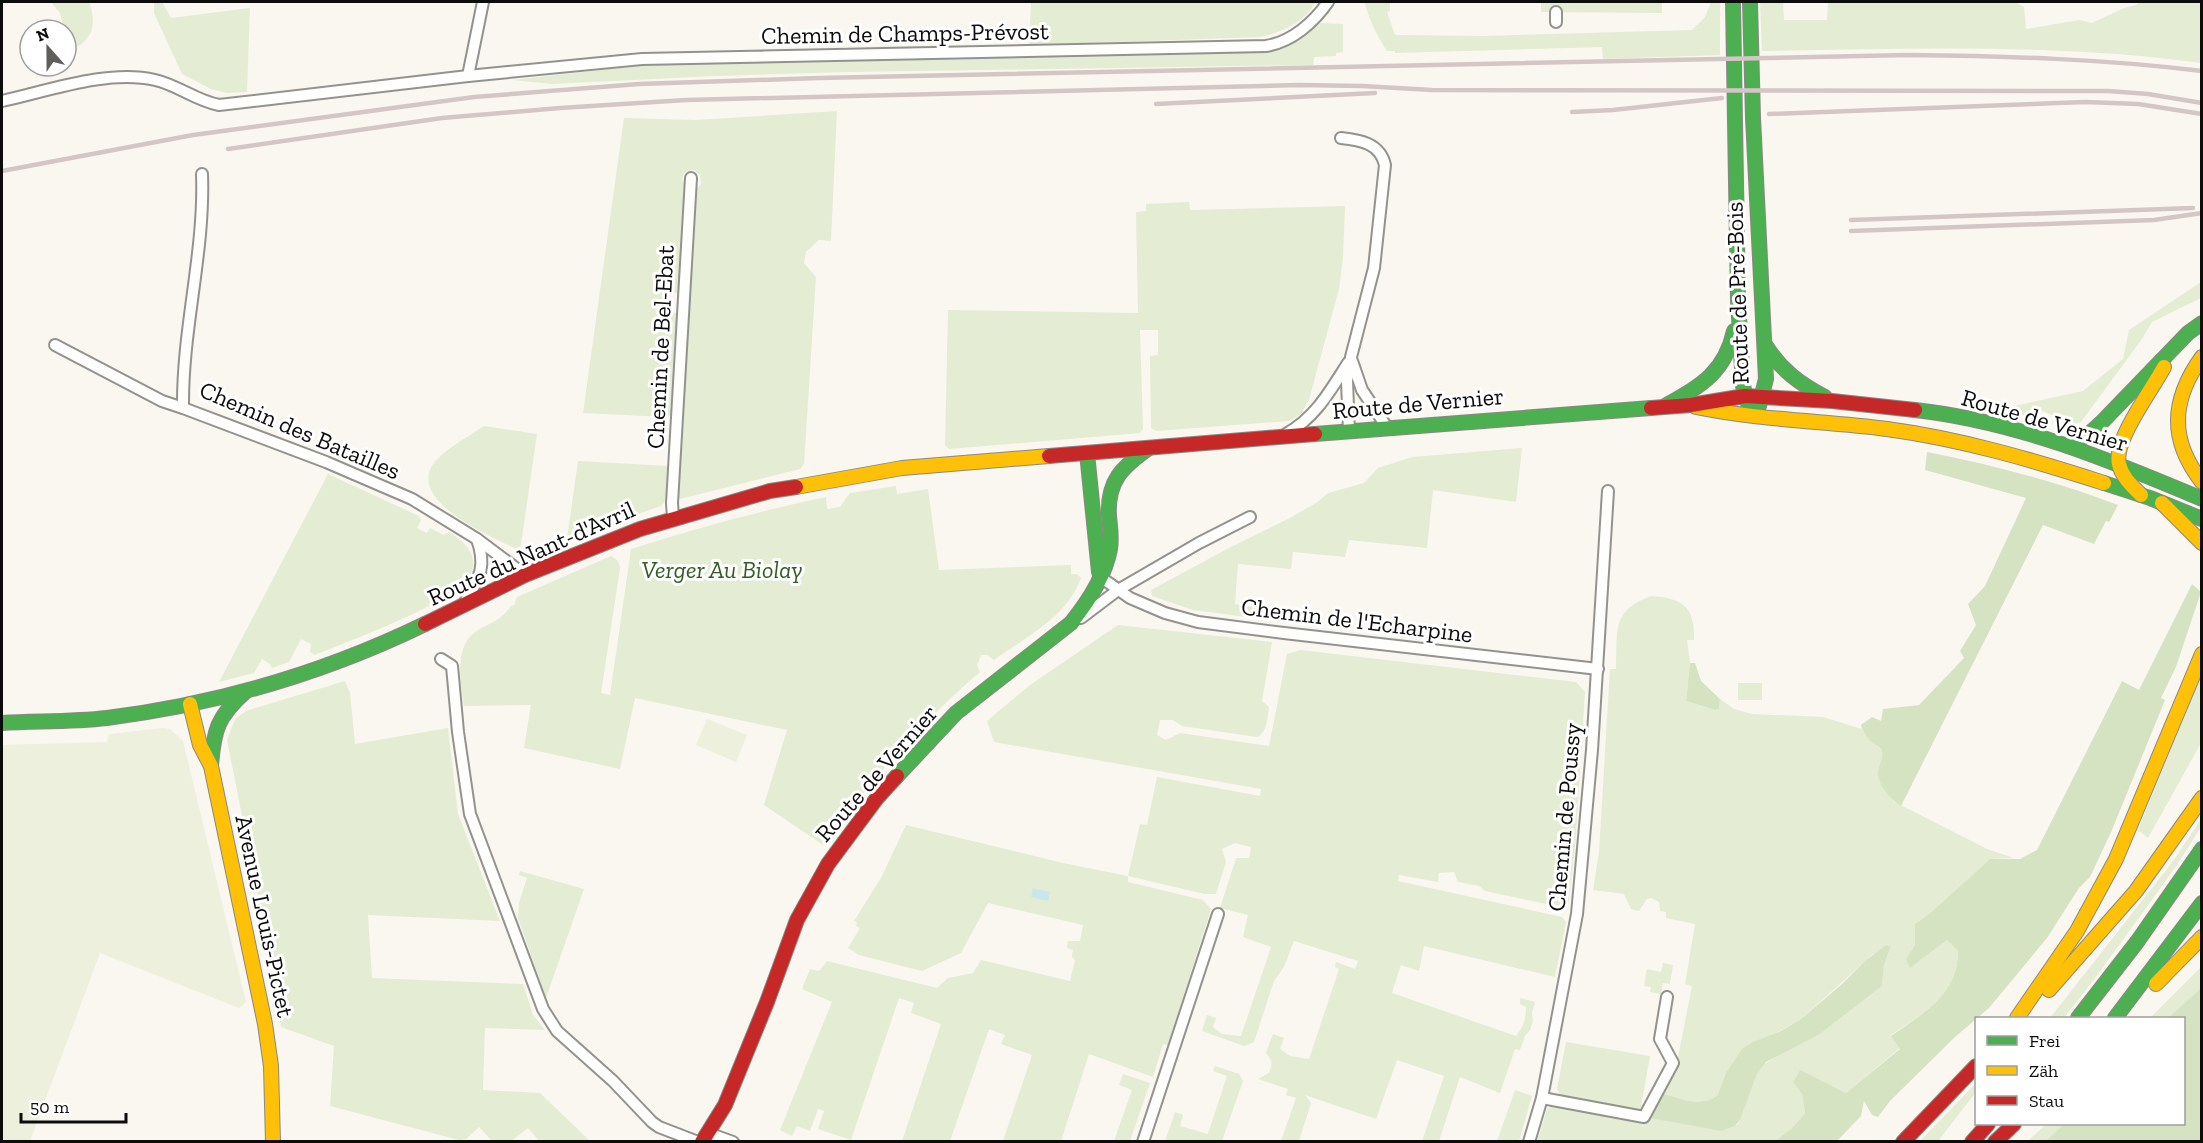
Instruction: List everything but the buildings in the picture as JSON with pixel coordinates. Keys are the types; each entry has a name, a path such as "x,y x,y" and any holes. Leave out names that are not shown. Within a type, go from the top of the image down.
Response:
{"main road":[{"name":"Route de Pré-Bois","path":"1733,2 1738,300 1745,396 1755,416"},
{"name":"Route de Pré-Bois","path":"1750,2 1752,118 1766,379 1755,416"},
{"path":"1738,300 1751,332 1764,342 1787,375 1832,401"},
{"path":"1664,407 1704,382 1725,363 1732,346 1738,300"},
{"path":"2068,446 2089,434 2101,423 2188,333 2202,323"},
{"path":"2141,495 2127,482 2119,464 2117,449 2121,438 2146,400 2174,348"},
{"path":"2202,357 2189,373 2182,387 2176,418 2178,441 2184,457 2202,483"},
{"name":"Route de Vernier","path":"1087,453 1691,405 1745,396 1832,401 1935,412 2003,427 2119,464 2202,499"},
{"name":"Route de Vernier","path":"1691,405 1726,414 1890,430 1934,438 2009,455 2141,495 2202,519"},
{"name":"Route de Vernier","path":"703,1139 726,1104 797,920 828,864 877,798 956,713 1071,623 1084,608 1110,549 1108,505 1114,480 1128,463 1149,448"},
{"path":"1087,453 1099,576"},
{"name":"Route du Nant-d'Avril","path":"2,723 104,718 190,704 245,692 347,659 381,645 525,575 615,537 770,491 866,474 950,464 1087,453"},
{"path":"2162,503 2202,543"},
{"path":"2018,1017 2077,931 2116,859 2202,654"},
{"path":"211,766 216,724 226,709 245,692"},
{"name":"Avenue Louis-Pictet","path":"190,704 200,745 211,766 264,1019 271,1066 273,1142"},
{"path":"2023,1017 2087,949 2130,898 2159,861 2202,798"},
{"path":"2079,1017 2143,934 2202,849"},
{"path":"2116,1017 2202,903"},
{"path":"2123,1017 2202,937"},
{"path":"1903,1142 1975,1068"},
{"path":"1972,1142 1987,1125"},
{"path":"1995,1142 2013,1125"}],"street":[{"path":"468,76 483,2"},
{"name":"Chemin de Champs-Prévost","path":"2,101 117,77 156,80 211,104 227,105 468,76 642,59 1266,46 1293,36 1320,14 1328,2"},
{"path":"1341,138 1360,140 1376,147 1385,165 1374,268 1351,357 1347,390 1349,432"},
{"name":"Chemin des Batailles","path":"202,174 204,209 183,378 183,408 326,462 412,499 477,539 525,575"},
{"name":"Chemin de Bel-Ebat","path":"673,518 691,178"},
{"path":"55,345 162,401 183,408"},
{"path":"1351,357 1362,390 1388,429"},
{"path":"1279,438 1307,420 1322,404 1351,357"},
{"name":"Chemin de Poussy","path":"1529,1142 1542,1098 1577,914 1598,669 1608,491"},
{"path":"1071,623 1118,590 1199,543 1250,517"},
{"path":"464,605 482,569 482,553 477,539"},
{"name":"Chemin de l'Echarpine","path":"1099,576 1130,598 1165,613 1198,621 1598,669"},
{"path":"441,660 452,666 470,814 543,1009 557,1031 613,1081 659,1127 703,1139 733,1142"},
{"path":"1143,1142 1218,914"},
{"path":"1542,1098 1644,1117 1673,1063 1660,1039 1667,997"}],"green space":[{"path":"51,2 89,2 93,26 82,44 78,46 78,18 61,18"},
{"path":"154,2 162,2 171,18 250,8 247,92 227,93 211,89 182,74 154,13"},
{"path":"1031,2 1316,2 1293,25 1261,37 1029,45"},
{"path":"1364,2 1390,2 1390,11 1387,12 1395,35 1484,36 1692,30 1705,17 1711,2 1720,2 1720,55 1603,59 1602,47 1395,53 1395,51 1387,51 1383,45"},
{"path":"1541,2 1662,2 1662,13 1541,12"},
{"path":"1760,2 1783,2 1784,20 1827,20 1828,2 2014,2 2024,7 2026,29 2079,20 2092,23 2141,2 2201,2 2201,63 2092,52 2037,50 1762,51"},
{"path":"1321,23 1343,24 1343,52 1336,53 1336,56 1314,57 1313,65 850,72 553,84 511,80 638,66 697,63 1275,51"},
{"path":"837,111 831,241 819,240 806,252 804,263 816,277 804,464 800,469 680,499 676,496 695,189 701,185 700,175 694,171 684,173 682,179 685,186 678,293 666,293 665,311 677,313 671,415 666,417 583,413 624,118 695,120"},
{"path":"1189,202 1190,210 1345,206 1339,289 1309,400 1301,414 1289,421 1156,431 1151,428 1150,356 1158,355 1158,330 1140,330 1143,429 1140,433 949,449 945,445 948,310 1138,313 1136,212 1146,211 1146,204"},
{"path":"2201,282 2201,298 2152,322 2081,422 2075,424 2035,408 2031,418 2000,409 2083,391 2123,359 2129,330"},
{"path":"484,426 537,434 520,551 460,519 435,496 429,483 430,470 439,458"},
{"path":"1522,448 1516,502 1433,490 1427,548 1349,540 1345,557 1293,552 1291,569 1238,564 1235,604 1263,608 1262,619 1193,610 1152,596 1151,590 1288,519 1316,503 1328,493 1364,483 1378,468 1412,457"},
{"path":"1927,452 2024,474 2118,505 2109,522 2106,521 2094,544 2043,525 1901,806 1889,796 1880,782 1878,772 1882,757 1881,749 1870,741 1861,725 1872,717 1881,721 1883,709 1919,705 1964,658 1960,651 1976,625 1968,604 1985,586 2026,498 1925,470"},
{"path":"578,461 669,466 667,499 661,506 567,539"},
{"path":"328,474 419,516 421,520 417,528 427,533 430,528 444,535 449,532 455,536 472,555 473,568 470,576 461,586 445,597 374,631 315,655 310,652 311,644 301,639 289,662 272,668 262,659 254,673 219,682"},
{"name":"Verger Au Biolay","path":"896,486 897,494 928,489 939,570 1071,565 1071,574 1077,574 1081,578 1066,604 1044,625 994,660 987,655 981,655 977,665 980,672 916,733 823,845 764,805 787,730 635,698 620,769 524,748 531,705 464,706 460,667 468,639 503,615 514,605 517,597 611,556 618,561 620,568 601,693 610,695 631,549 728,520 826,497 827,509 840,507 850,493"},
{"path":"2192,584 2201,592 2176,667 2161,698 2165,700 2112,830 2090,877 2079,888 2047,938 1989,1008 1978,1017 1975,1017 1975,1020 1890,1101 1878,1117 1872,1115 1864,1101 1861,1116 1837,1141 1775,1141 1791,1129 1805,1113 1802,1094 1793,1082 1800,1070 1846,1093 1900,1049 1891,1036 1926,1011 1945,991 1952,980 1958,951 1947,940 1910,968 1906,959 1915,945 1915,924 1990,859 2020,859 2037,850 2122,681 2139,690"},
{"path":"1651,596 1679,602 1685,606 1692,619 1694,640 1687,640 1690,663 1686,701 1715,710 1719,709 1720,699 1734,709 1752,714 1823,717 1862,729 1871,742 1878,745 1882,751 1878,771 1893,801 1987,849 2014,858 1990,859 1915,924 1915,945 1907,959 1911,967 1947,940 1958,951 1952,980 1945,991 1915,1019 1891,1035 1900,1048 1846,1093 1800,1071 1793,1082 1802,1094 1805,1113 1791,1129 1775,1141 1537,1142 1547,1109 1553,1106 1642,1122 1644,1117 1726,1130 1738,1124 1762,1066 1783,1052 1820,1034 1882,986 1884,965 1891,948 1873,954 1801,1019 1771,1036 1726,1073 1717,1096 1710,1100 1696,1102 1661,1093 1677,1062 1692,986 1685,984 1695,924 1666,918 1666,912 1660,911 1659,902 1651,898 1647,899 1639,911 1631,909 1624,894 1593,890 1599,852 1610,669 1616,669 1617,634 1622,616 1638,602"},
{"path":"1118,625 1272,642 1262,701 1269,707 1261,735 1257,737 1182,726 1173,720 1160,720 1157,735 1166,740 1180,733 1269,746 1287,654 1300,650 1576,682 1585,692 1575,848 1568,907 1485,891 1479,886 1458,882 1454,872 1439,873 1438,882 1399,875 1398,881 1562,917 1566,922 1555,977 1424,946 1419,971 1401,965 1392,993 1516,1036 1523,1026 1526,1015 1526,1007 1520,1004 1520,998 1535,1002 1530,1030 1520,1050 1515,1049 1500,1093 1460,1077 1439,1141 1422,1141 1444,1076 1397,1060 1376,1119 1305,1095 1311,1103 1299,1141 1281,1141 1296,1098 1286,1095 1288,1089 1258,1079 1270,1070 1271,1062 1266,1053 1273,1034 1284,1038 1280,1049 1290,1056 1309,1059 1339,969 1335,967 1336,962 1355,969 1358,961 1294,941 1284,967 1274,981 1254,1042 1244,1046 1202,1031 1207,1015 1216,1018 1213,1027 1222,1034 1241,1036 1271,947 1243,937 1248,915 1220,908 1236,858 1249,858 1251,847 1235,843 1222,849 1226,862 1216,894 1205,894 1128,876 1140,824 1147,825 1157,777 1260,796 1261,789 994,742 987,721 1030,685"},
{"path":"1690,663 1695,663 1701,681 1720,699 1719,709 1715,710 1686,701"},
{"path":"2201,676 2201,743 2148,838 2138,830"},
{"path":"345,681 350,693 355,744 448,728 458,814 500,921 368,915 372,978 523,984 533,1015 545,1030 485,1028 483,1090 540,1093 590,1141 539,1141 528,1128 511,1141 492,1141 479,1127 466,1139 459,1140 330,1106 334,1046 281,1027 274,978 227,740 235,719 246,711"},
{"path":"1738,683 1762,683 1762,700 1738,700"},
{"path":"707,719 747,735 736,762 696,745"},
{"path":"170,729 183,741 246,1002 239,1008 100,953 30,1141 2,1141 2,745 107,742 109,734"},
{"path":"2201,819 2201,827 2177,865 2096,977 2065,1017 2051,1017 2174,860"},
{"path":"906,825 1063,863 1128,876 1128,882 1203,900 1211,909 1168,1045 1163,1044 1153,1077 1089,1054 1061,1141 1003,1141 1032,1055 1001,1044 1005,1035 989,1029 950,1141 902,1141 941,1024 911,1013 914,1003 899,998 851,1140 818,1129 824,1111 818,1109 810,1131 797,1126 792,1136 780,1130 832,1002 802,989 810,969 819,971 827,961 937,988 948,978 973,973 981,960 1070,981 1075,960 1072,957 1073,950 1067,948 1068,941 1080,941 1083,925 988,903 961,953 922,971 859,955 848,948 860,928 854,921 881,878"},
{"path":"520,871 584,889 546,998 518,918 519,903 527,878 519,875"},
{"path":"1886,945 1891,947 1884,965 1882,986 1820,1034 1766,1062 1757,1074 1740,1120 1735,1126 1722,1131 1644,1117 1661,1093 1696,1102 1710,1100 1717,1096 1726,1073 1742,1049 1801,1019"},
{"path":"1663,963 1673,965 1670,984 1663,983 1661,994 1650,992 1651,987 1644,986 1647,969 1661,972"},
{"path":"2201,967 2201,988 2169,1017 2151,1017"},
{"path":"2201,988 2201,1141 2046,1141 2063,1125 2185,1125 2185,1017 2169,1017"},
{"path":"1566,1042 1650,1056 1640,1112 1562,1098 1557,1089"},
{"path":"1215,1066 1239,1074 1243,1081 1222,1141 1165,1141 1175,1112 1183,1115 1180,1126 1208,1134 1227,1076 1213,1071"},
{"path":"1123,1074 1150,1083 1130,1141 1114,1141 1132,1090 1119,1085"},
{"path":"1975,1084 1975,1093 1938,1141 1920,1141"},
{"path":"1515,1090 1532,1096 1519,1141 1497,1141"},
{"path":"2045,1125 2063,1125 2046,1141 2028,1141"}],"water":[{"path":"1033,888 1050,892 1048,901 1031,897"}],"railway":[{"path":"2,171 193,135 474,97 639,84 819,78 1908,55 2055,59 2202,71"},
{"path":"228,149 442,118 686,100 1300,85 1432,90 2108,91 2148,94 2202,103"},
{"path":"1156,104 1375,93"},
{"path":"1572,112 1613,110 1722,98"},
{"path":"1769,114 2085,102 2138,104 2202,114"},
{"path":"1851,220 2193,208"},
{"path":"1851,231 2154,220 2202,213"}],"traffic: fast":[{"path":"1733,2 1738,300 1743,386 1749,407"},
{"path":"1750,2 1753,118 1766,379 1759,406"},
{"path":"2068,446 2089,434 2101,423 2188,333 2202,323"},
{"path":"1665,406 1709,377 1724,358 1734,331"},
{"path":"1766,346 1792,376 1825,397"},
{"path":"1315,434 1651,408"},
{"path":"1915,410 1989,423 2062,444 2202,499"},
{"path":"897,776 956,713 1071,623 1095,588 1108,559 1111,541 1109,504 1114,484 1124,469 1149,448"},
{"path":"1087,453 1099,572"},
{"path":"2104,483 2202,519"},
{"path":"2,723 107,718 230,695 309,672 387,642 425,624"},
{"path":"211,765 219,724 229,708 245,692"},
{"path":"2079,1017 2137,942 2202,849"},
{"path":"2116,1017 2202,903"}],"traffic: slow":[{"path":"2202,357 2184,389 2178,420 2179,435 2184,451 2202,482"},
{"path":"2141,495 2122,473 2119,454 2127,429 2164,367"},
{"path":"1696,407 1743,415 1863,426 1942,438 1997,451 2104,483"},
{"path":"796,487 902,468 1049,456"},
{"path":"2162,503 2202,543"},
{"path":"2018,1017 2077,931 2116,859 2202,654"},
{"path":"190,704 200,745 211,766 265,1024 271,1066 273,1142"},
{"path":"2049,990 2136,891 2202,798"},
{"path":"2156,984 2202,937"}],"traffic: jam":[{"path":"1651,408 1691,405 1745,396 1832,401 1915,410"},
{"path":"1049,456 1315,434"},
{"path":"425,624 525,575 640,529 770,491 796,487"},
{"path":"702,1142 725,1105 797,920 828,864 877,798 897,776"},
{"path":"1903,1142 1975,1067"},
{"path":"1972,1142 1987,1125"},
{"path":"1995,1142 2013,1125"}]}
